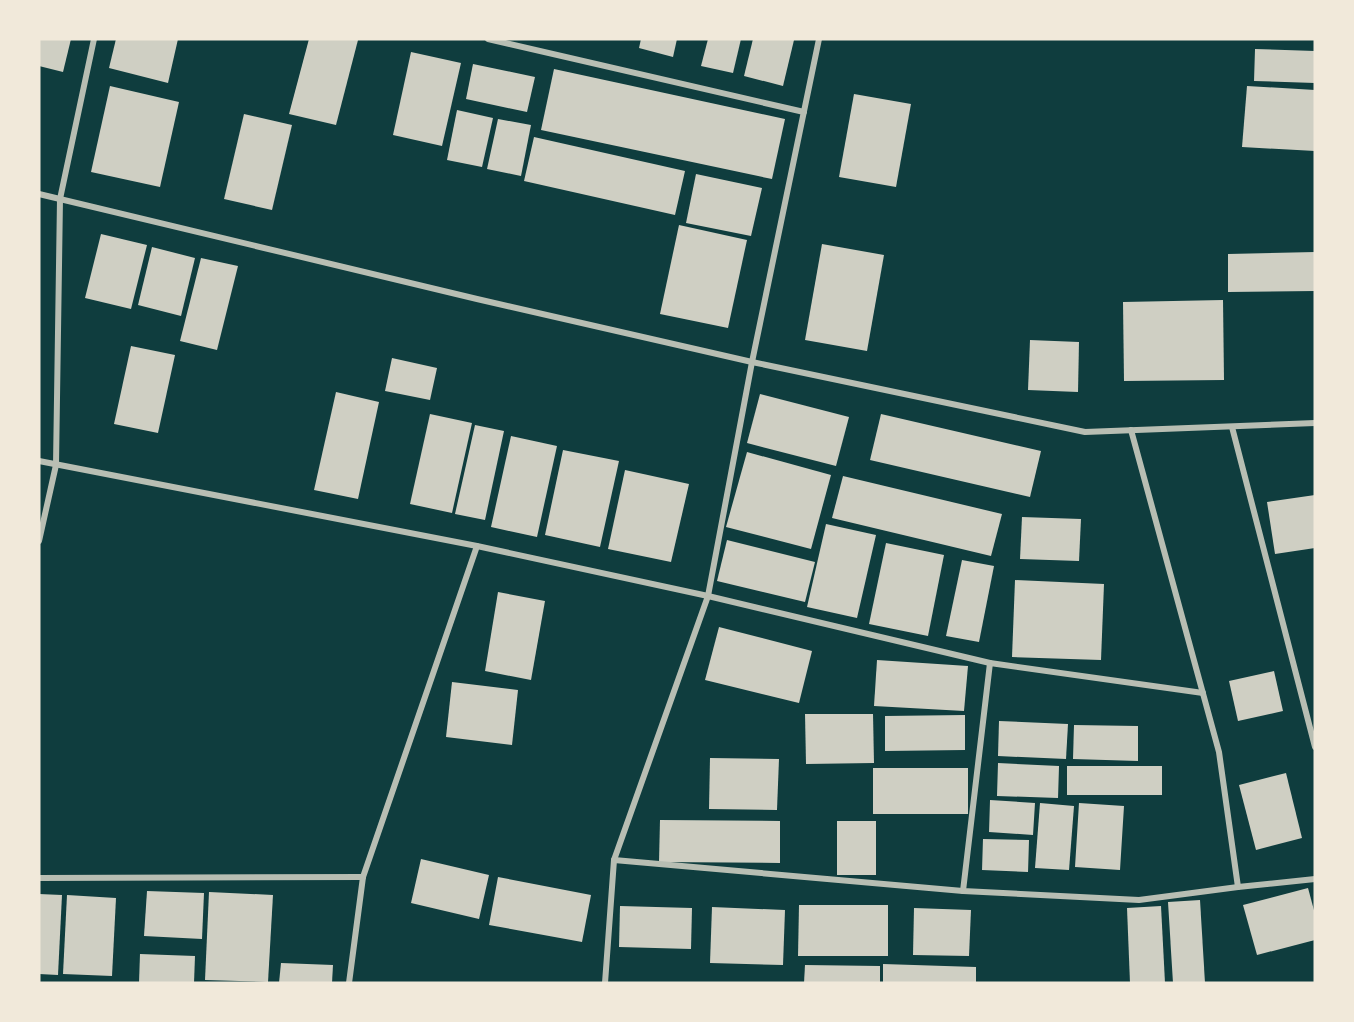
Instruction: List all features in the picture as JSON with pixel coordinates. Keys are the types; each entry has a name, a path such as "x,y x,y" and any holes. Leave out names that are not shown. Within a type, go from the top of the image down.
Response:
{"street":[{"path":"39,541 56,465 60,199 94,39"},
{"path":"488,39 804,112"},
{"path":"605,983 614,860 708,596 819,39"},
{"path":"39,194 753,362 1085,432 1315,423"},
{"path":"1232,427 1315,747"},
{"path":"1131,430 1219,752 1238,886"},
{"path":"39,461 477,546 708,596 990,663 1203,693"},
{"path":"349,983 363,877 477,546"},
{"path":"963,891 990,663"},
{"path":"614,860 963,891 1139,900 1238,886 1315,879"},
{"path":"39,878 363,877"}],"building":[{"path":"39,39 71,39 63,72 39,66"},
{"path":"116,39 178,39 168,83 109,68"},
{"path":"309,39 358,40 336,125 289,114"},
{"path":"641,39 677,39 673,57 639,48"},
{"path":"708,39 741,39 733,73 701,66"},
{"path":"753,39 794,40 783,86 744,76"},
{"path":"1255,49 1315,51 1315,83 1254,81"},
{"path":"411,52 461,63 442,146 393,135"},
{"path":"473,64 535,77 527,112 466,99"},
{"path":"554,69 785,119 772,179 541,130"},
{"path":"110,86 179,102 160,187 91,172"},
{"path":"1247,86 1315,90 1315,151 1242,147"},
{"path":"854,94 911,104 896,187 839,177"},
{"path":"457,110 493,118 482,167 447,160"},
{"path":"244,114 292,125 272,210 224,199"},
{"path":"498,119 531,125 521,176 487,169"},
{"path":"534,137 685,171 675,215 524,181"},
{"path":"696,174 762,188 751,236 686,223"},
{"path":"679,225 747,240 728,328 660,314"},
{"path":"101,234 147,245 131,309 85,298"},
{"path":"822,244 884,255 867,351 805,340"},
{"path":"152,247 195,258 181,316 138,305"},
{"path":"1315,252 1315,291 1228,292 1228,254"},
{"path":"201,258 238,266 217,350 180,341"},
{"path":"1223,300 1224,380 1124,381 1123,302"},
{"path":"1030,340 1079,342 1078,392 1028,390"},
{"path":"131,346 175,355 158,433 114,424"},
{"path":"392,358 437,368 430,400 385,391"},
{"path":"336,392 379,402 358,499 314,490"},
{"path":"760,394 849,417 836,466 747,443"},
{"path":"430,414 472,423 452,513 410,504"},
{"path":"881,414 1041,451 1030,497 870,460"},
{"path":"475,425 504,431 485,520 455,514"},
{"path":"511,436 557,446 537,537 491,527"},
{"path":"563,450 619,461 600,547 545,535"},
{"path":"747,452 831,475 811,549 726,527"},
{"path":"625,470 689,484 671,562 608,549"},
{"path":"843,476 1002,514 991,556 832,518"},
{"path":"1315,495 1315,548 1275,554 1267,502"},
{"path":"1022,517 1081,519 1079,561 1020,559"},
{"path":"826,524 876,535 857,618 807,607"},
{"path":"727,540 815,562 805,602 717,581"},
{"path":"886,543 944,555 928,636 869,624"},
{"path":"962,560 994,566 979,642 946,636"},
{"path":"1015,580 1104,584 1101,660 1012,657"},
{"path":"498,592 545,601 531,680 485,671"},
{"path":"719,627 812,651 799,703 705,680"},
{"path":"877,660 968,666 964,711 874,706"},
{"path":"1274,671 1283,711 1238,721 1229,681"},
{"path":"452,682 518,690 512,745 446,737"},
{"path":"805,714 873,714 874,763 806,764"},
{"path":"965,715 965,750 885,751 885,716"},
{"path":"999,721 1068,724 1066,759 998,756"},
{"path":"1074,725 1138,726 1138,761 1073,759"},
{"path":"710,758 779,759 777,810 709,809"},
{"path":"998,763 1059,766 1058,798 997,796"},
{"path":"1067,766 1162,766 1162,795 1067,795"},
{"path":"873,768 968,768 968,814 873,814"},
{"path":"1286,773 1302,838 1256,850 1239,785"},
{"path":"990,800 1035,803 1033,835 989,832"},
{"path":"1040,803 1074,806 1069,870 1035,868"},
{"path":"1079,803 1124,806 1120,870 1075,867"},
{"path":"660,820 780,821 780,863 659,862"},
{"path":"837,821 876,821 876,875 837,875"},
{"path":"983,839 1029,840 1028,872 982,870"},
{"path":"421,859 489,875 479,919 411,903"},
{"path":"498,877 591,895 582,942 489,925"},
{"path":"1308,888 1315,914 1315,940 1257,955 1243,905"},
{"path":"147,891 204,893 202,939 144,936"},
{"path":"209,892 273,895 268,982 205,980"},
{"path":"39,894 62,895 58,975 39,974"},
{"path":"67,895 116,898 112,976 63,974"},
{"path":"1200,900 1205,983 1173,983 1168,902"},
{"path":"799,905 888,905 888,956 798,956"},
{"path":"620,906 692,908 691,949 619,947"},
{"path":"1161,906 1165,983 1130,983 1127,908"},
{"path":"712,907 785,910 783,965 710,963"},
{"path":"914,908 971,910 969,956 913,955"},
{"path":"140,954 195,956 194,983 139,983"},
{"path":"281,963 333,965 332,983 279,983"},
{"path":"883,964 976,967 976,983 883,983"},
{"path":"805,965 880,966 880,983 804,983"}]}
